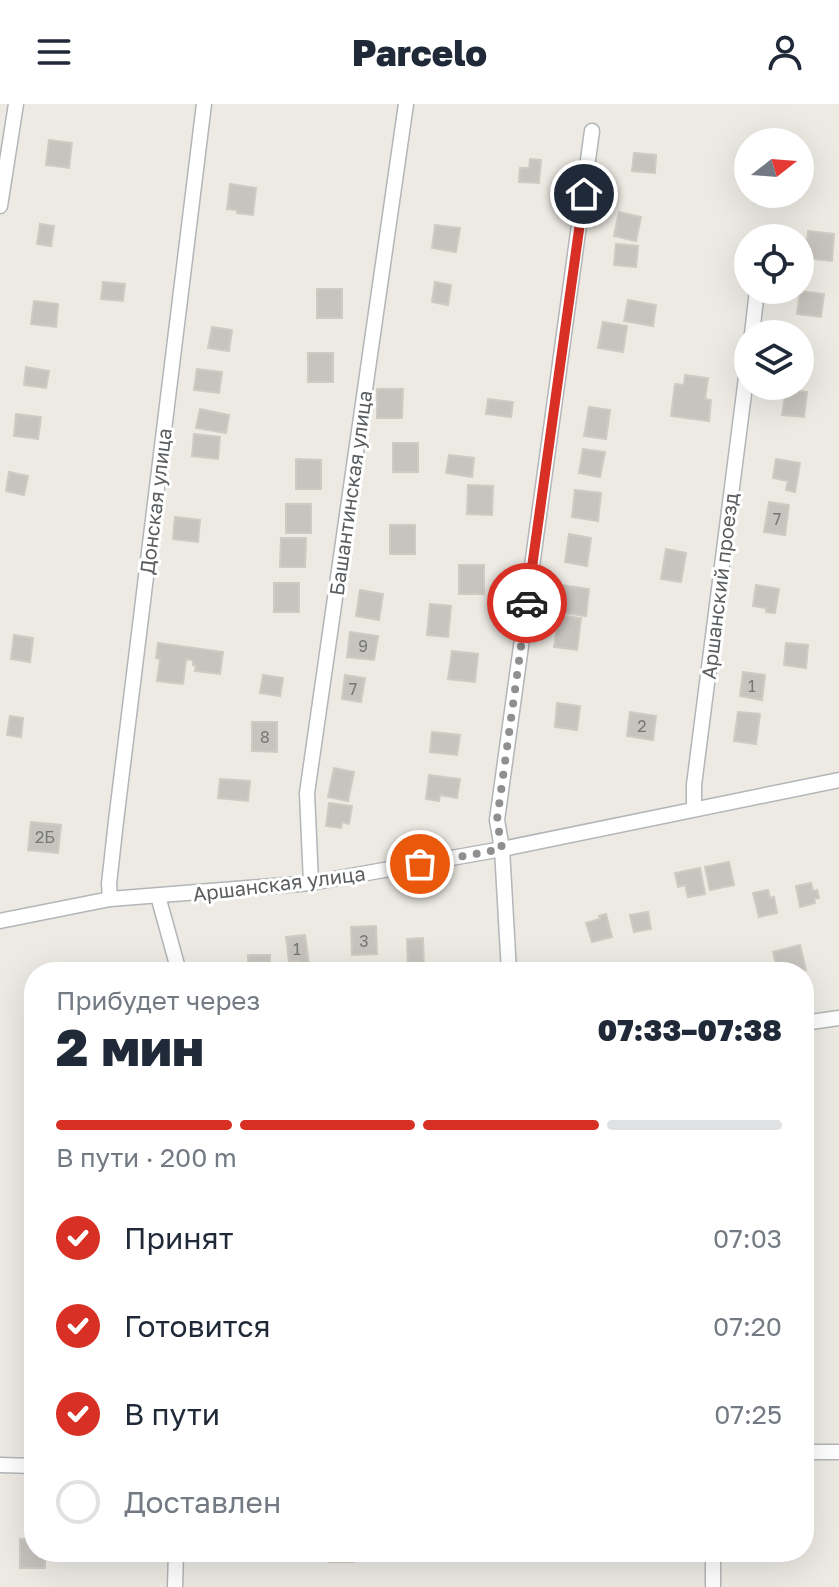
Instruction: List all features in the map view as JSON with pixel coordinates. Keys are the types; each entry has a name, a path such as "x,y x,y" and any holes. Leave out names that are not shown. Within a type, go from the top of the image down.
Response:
{"street":[{"path":"0,206 16,104"},
{"name":"Донская улица","path":"110,899 118,806 204,104"},
{"name":"Башантинская улица","path":"311,883 307,793 406,104"},
{"path":"508,962 502,849 497,820 592,131"},
{"name":"Аршанский проезд","path":"694,809 694,785 743,400"},
{"name":"Аршанская улица","path":"0,921 110,899 311,883 502,849 839,780"},
{"path":"158,896 176,962"},
{"path":"814,1022 839,1018"},
{"path":"814,1452 839,1452"},
{"path":"0,1465 24,1466"},
{"path":"175,1587 176,1562"},
{"path":"713,1562 713,1587"}],"building":[{"path":"49,140 72,143 69,168 46,165"},
{"path":"634,153 656,155 655,173 632,171"},
{"path":"530,159 541,160 539,183 519,182 520,168 529,168"},
{"path":"230,184 256,188 253,215 227,209"},
{"path":"619,212 641,217 636,241 614,236"},
{"path":"40,224 54,226 51,246 37,244"},
{"path":"435,225 460,228 456,252 432,248"},
{"path":"814,232 834,234 832,261 814,259"},
{"path":"616,244 638,246 636,267 614,265"},
{"path":"103,282 125,284 123,301 101,299"},
{"path":"435,282 451,285 448,305 432,302"},
{"path":"317,289 342,289 342,318 317,318"},
{"path":"814,293 824,294 821,317 797,314 798,304 814,304"},
{"path":"628,300 656,305 653,326 624,321"},
{"path":"34,301 58,304 56,327 31,324"},
{"path":"603,322 627,326 623,352 598,348"},
{"path":"212,327 232,330 229,351 208,348"},
{"path":"308,353 333,353 333,382 308,382"},
{"path":"26,367 49,371 46,388 24,385"},
{"path":"197,369 222,372 219,393 194,390"},
{"path":"685,375 708,378 705,399 711,400 709,421 671,416 675,384 684,385"},
{"path":"377,389 403,389 402,418 377,418"},
{"path":"488,399 513,402 511,417 486,414"},
{"path":"784,400 806,400 804,417 782,415"},
{"path":"589,407 610,410 606,439 584,436"},
{"path":"200,409 229,415 226,433 196,428"},
{"path":"16,414 41,417 38,439 14,436"},
{"path":"194,434 220,437 218,459 192,456"},
{"path":"393,443 418,443 418,472 393,472"},
{"path":"583,449 605,452 600,477 579,473"},
{"path":"449,455 474,458 472,477 446,473"},
{"path":"296,459 321,460 321,489 296,489"},
{"path":"776,459 800,463 795,492 786,490 788,481 773,478"},
{"path":"9,472 28,476 24,495 6,491"},
{"path":"468,485 493,486 492,515 467,514"},
{"path":"575,490 601,493 598,521 572,517"},
{"path":"769,502 789,505 785,535 764,532"},
{"path":"286,504 311,504 311,533 286,533"},
{"path":"175,517 200,520 198,542 173,539"},
{"path":"390,525 415,525 415,554 390,554"},
{"path":"569,534 591,538 587,566 565,562"},
{"path":"281,538 306,538 305,567 280,567"},
{"path":"666,549 686,553 681,582 661,579"},
{"path":"459,565 484,565 484,594 459,594"},
{"path":"274,583 299,583 299,612 274,612"},
{"path":"561,585 589,589 586,616 557,612"},
{"path":"756,585 779,589 775,613 753,606"},
{"path":"360,590 383,594 379,620 356,616"},
{"path":"430,604 451,606 448,637 427,635"},
{"path":"559,615 581,618 577,650 554,647"},
{"path":"350,632 378,636 374,660 347,657"},
{"path":"14,635 33,638 30,662 11,659"},
{"path":"158,643 223,652 220,674 195,671 193,660 186,659 183,684 157,681 160,659 156,658"},
{"path":"786,643 808,645 806,668 784,665"},
{"path":"452,651 478,654 475,682 448,679"},
{"path":"743,672 765,675 762,700 740,696"},
{"path":"263,675 283,678 280,696 260,693"},
{"path":"345,675 365,678 361,702 342,699"},
{"path":"557,703 580,706 577,730 555,727"},
{"path":"630,712 656,716 653,740 627,736"},
{"path":"738,712 760,714 756,744 734,741"},
{"path":"10,716 23,718 21,737 7,735"},
{"path":"252,722 277,722 277,752 252,751"},
{"path":"432,732 460,735 457,755 430,752"},
{"path":"334,768 354,772 348,801 328,797"},
{"path":"429,775 460,779 457,798 440,795 439,801 426,799"},
{"path":"220,779 250,781 248,801 218,798"},
{"path":"329,803 352,806 349,824 342,822 341,828 326,826"},
{"path":"31,822 61,825 58,853 28,850"},
{"path":"729,862 734,885 710,890 705,867"},
{"path":"700,868 705,894 688,897 685,885 678,887 675,873"},
{"path":"811,883 819,898 814,899 815,903 800,907 796,886"},
{"path":"768,890 770,898 774,897 777,913 759,917 753,893"},
{"path":"648,912 651,929 634,932 630,915"},
{"path":"606,914 612,937 592,942 586,923"},
{"path":"376,926 377,954 352,955 351,927"},
{"path":"305,935 309,962 289,962 286,937"},
{"path":"423,938 424,962 408,962 407,939"},
{"path":"800,945 804,962 776,962 773,952"},
{"path":"248,955 270,955 270,962 248,962"},
{"path":"20,1539 24,1539 24,1562 45,1562 45,1568 20,1568"}],"way so far":[{"path":"420,864 502,849 497,820 527,603"}],"route":[{"path":"527,603 584,194"}]}
